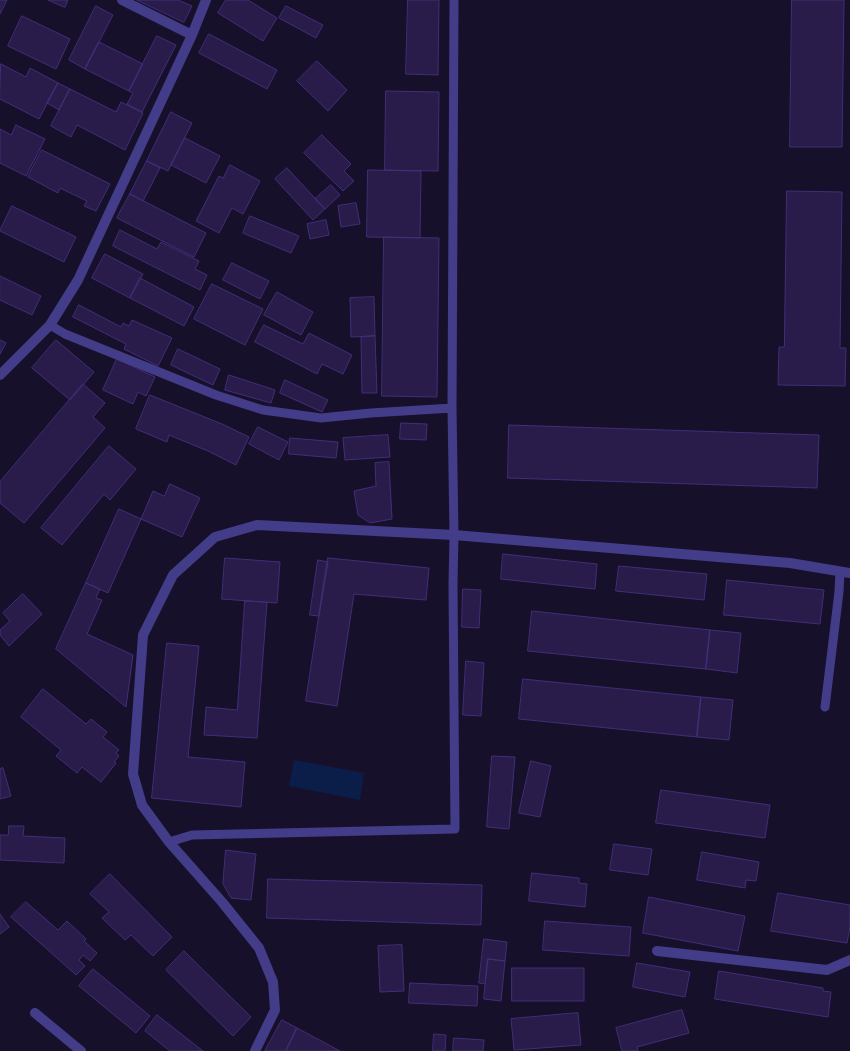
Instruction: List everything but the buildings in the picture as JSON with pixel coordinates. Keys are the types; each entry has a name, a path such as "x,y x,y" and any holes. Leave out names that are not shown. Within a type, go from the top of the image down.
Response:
{"street":[{"path":"122,0 192,35"},
{"path":"0,375 50,325 78,280 192,35 206,0"},
{"path":"255,1051 275,1010 273,982 259,948 222,902 169,842 142,805 133,774 143,635 172,575 215,537 257,525 454,535 790,563 845,572"},
{"path":"657,951 827,970 850,960"},
{"path":"35,1013 80,1051"}],"lane":[{"path":"169,842 192,835 455,829 452,408 454,0"},
{"path":"50,325 65,334 209,392 263,410 321,418 452,408"},
{"path":"825,707 845,572"}],"water":[{"path":"294,760 364,773 360,800 289,786"}]}
